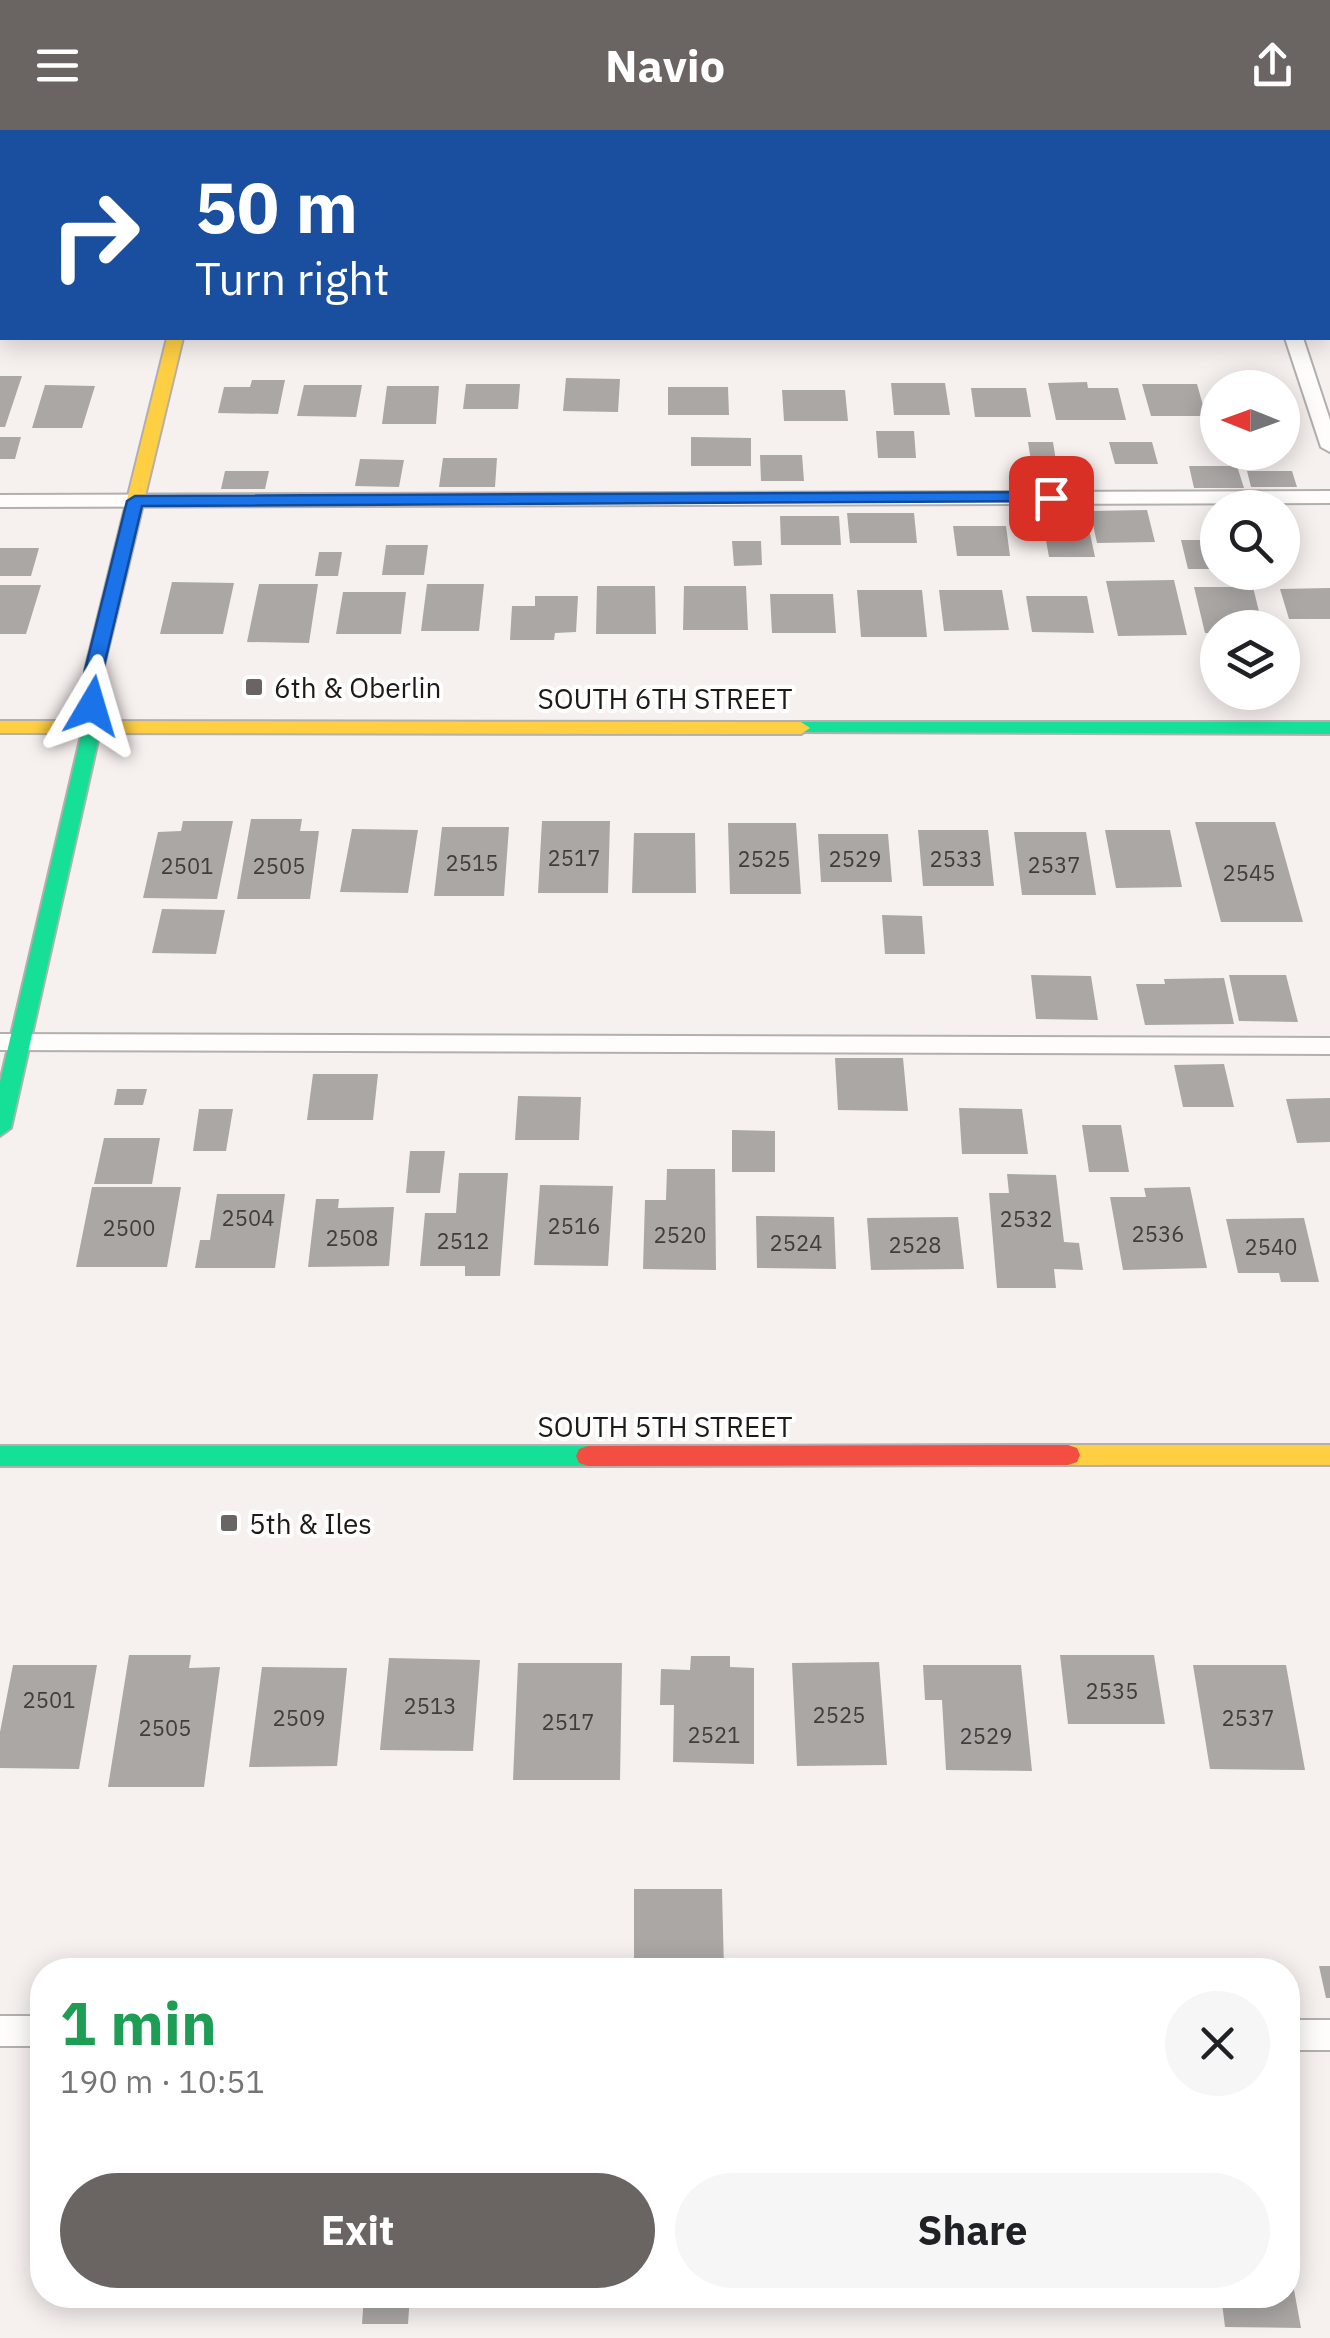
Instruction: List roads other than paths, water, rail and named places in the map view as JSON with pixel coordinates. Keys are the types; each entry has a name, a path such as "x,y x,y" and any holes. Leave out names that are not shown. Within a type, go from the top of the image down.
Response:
{"main road":[{"path":"0,1128 10,1042 92,728 94,670 175,340"},
{"name":"SOUTH 6TH STREET","path":"0,727 1330,728"},
{"name":"SOUTH 5TH STREET","path":"0,1456 1330,1456"}],"lane":[{"path":"1295,340 1330,447"},
{"path":"0,501 1330,496"},
{"path":"10,1042 1330,1046"},
{"path":"0,2031 30,2031"},
{"path":"1300,2035 1330,2035"}],"place":[{"name":"6th & Oberlin","path":"254,687"},
{"name":"5th & Iles","path":"229,1523"}]}
